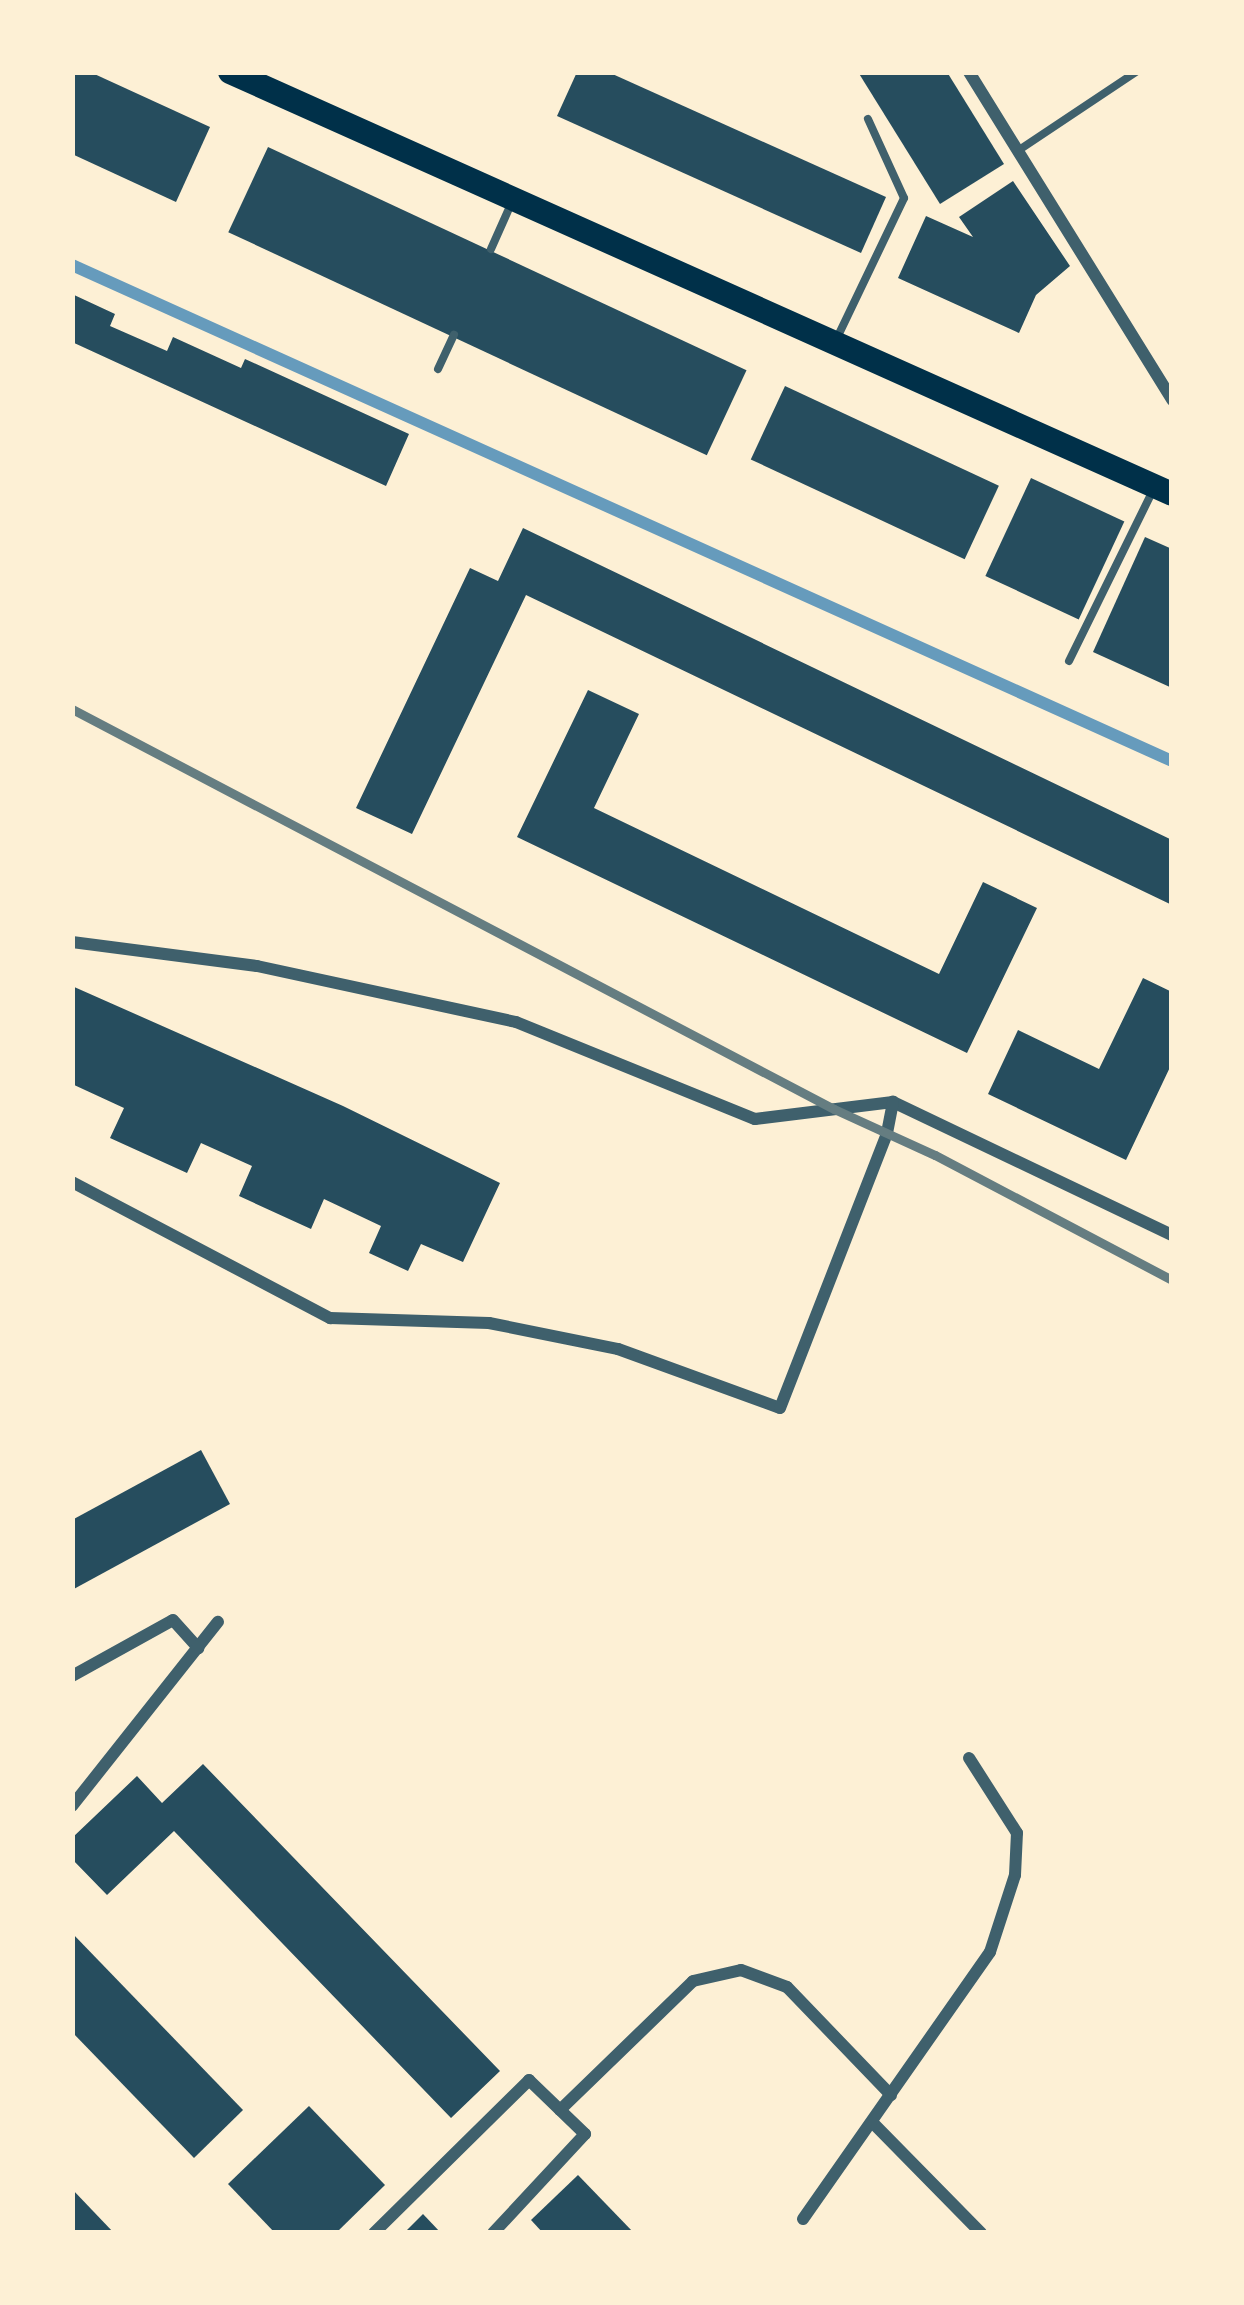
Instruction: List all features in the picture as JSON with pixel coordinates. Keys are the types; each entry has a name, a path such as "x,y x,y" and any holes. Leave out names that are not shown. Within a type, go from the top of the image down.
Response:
{"main road":[{"path":"230,72 512,203 1164,490"}],"street":[{"path":"968,72 1172,400"},
{"path":"72,942 257,966 515,1022 755,1119 893,1102 1172,1235"},
{"path":"72,1182 330,1318 490,1323 619,1349 779,1408 887,1133 893,1102"},
{"path":"72,1676 172,1619 198,1648"},
{"path":"72,1806 218,1622"},
{"path":"803,2219 990,1952 1015,1875 1017,1833 969,1758"},
{"path":"560,2110 693,1981 741,1970 787,1987 891,2095"},
{"path":"374,2233 529,2080 585,2134 493,2233"},
{"path":"872,2122 981,2233"}],"lane":[{"path":"1018,151 1136,72"},
{"path":"834,345 904,198 868,118"},
{"path":"491,249 512,203"},
{"path":"438,369 454,334"},
{"path":"1069,661 1164,490"}],"building":[{"path":"72,72 90,72 210,127 176,202 72,154"},
{"path":"577,72 608,72 886,197 861,253 557,116"},
{"path":"858,72 947,72 1004,164 940,204"},
{"path":"268,147 747,370 707,455 228,232"},
{"path":"1013,181 1070,266 1036,295 1019,333 898,278 926,216 973,237 959,217"},
{"path":"72,294 115,314 110,326 167,351 173,337 241,368 245,359 409,434 386,486 72,342"},
{"path":"785,386 999,486 965,559 751,459"},
{"path":"1031,478 1124,522 1079,619 985,576"},
{"path":"523,528 1172,840 1172,905 526,595 412,834 356,808 470,568 498,581"},
{"path":"1145,537 1172,549 1172,688 1093,652"},
{"path":"588,690 639,714 594,808 939,974 983,882 1037,908 967,1053 517,837"},
{"path":"1143,978 1172,992 1172,1063 1126,1160 988,1094 1018,1030 1099,1069"},
{"path":"72,986 343,1106 500,1183 463,1262 421,1244 408,1271 369,1253 381,1226 324,1199 311,1229 239,1196 252,1166 201,1143 187,1173 110,1138 124,1108 72,1084"},
{"path":"201,1450 230,1504 72,1590 72,1520"},
{"path":"203,1764 500,2071 451,2118 174,1831 107,1895 72,1859 72,1838 137,1776 162,1803"},
{"path":"72,1933 243,2110 194,2158 72,2032"},
{"path":"309,2106 385,2185 336,2233 275,2233 228,2184"},
{"path":"578,2175 634,2233 543,2233 531,2220"},
{"path":"72,2189 114,2233 72,2233"},
{"path":"423,2214 441,2233 404,2233"}],"waterway":[{"path":"72,265 1172,761"}],"railway":[{"path":"72,709 834,1109 935,1155 1172,1280"}]}
